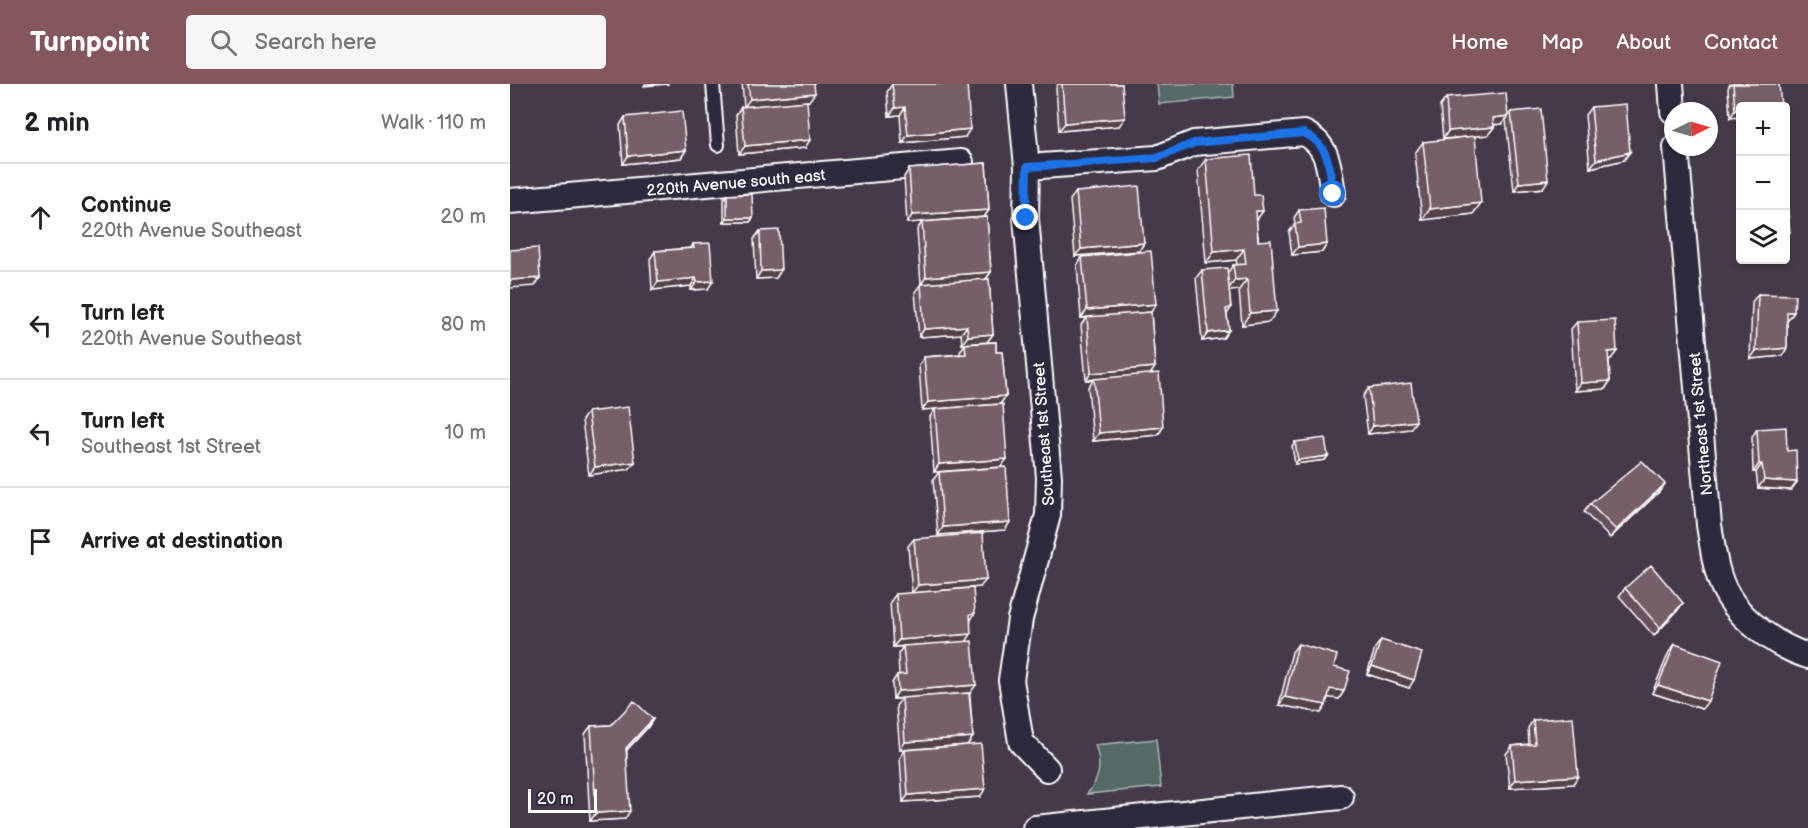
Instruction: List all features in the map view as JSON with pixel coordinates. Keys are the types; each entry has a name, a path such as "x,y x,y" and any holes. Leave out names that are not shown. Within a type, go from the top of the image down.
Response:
{"street":[{"name":"Southeast 1st Street","path":"1019,84 1027,167 1026,218 1048,477 1048,515 1020,619 1011,680 1021,742 1047,769"},
{"path":"1671,84 1672,102"},
{"path":"1027,167 1157,158 1194,143 1304,133 1318,142 1324,150 1328,159 1333,194"},
{"name":"Northeast 1st Street","path":"1677,156 1709,525 1716,567 1728,596 1752,623 1774,641 1808,656"},
{"name":"220th Avenue south east","path":"510,201 961,162"},
{"path":"1035,828 1341,797"}],"lane":[{"path":"713,84 718,146"}],"green space":[{"path":"1157,84 1233,84 1234,97 1159,104"},
{"path":"1156,739 1161,787 1087,794 1095,783 1099,765 1095,745"}],"building":[{"path":"748,84 814,84 815,93 750,99"},
{"path":"892,84 967,84 970,129 908,135 905,107 895,108"},
{"path":"1062,84 1122,84 1125,118 1065,123"},
{"path":"1733,84 1779,84 1781,102 1736,102 1735,110"},
{"path":"1506,93 1508,116 1493,118 1494,127 1448,131 1446,98"},
{"path":"807,101 810,140 745,146 741,107"},
{"path":"1626,104 1630,152 1596,160 1591,107"},
{"path":"1541,109 1548,180 1519,183 1511,112"},
{"path":"682,111 686,150 628,156 625,117"},
{"path":"1475,136 1481,203 1430,209 1423,142"},
{"path":"1251,155 1254,195 1261,195 1263,211 1256,211 1258,241 1271,240 1277,311 1250,313 1247,279 1235,280 1233,265 1246,264 1244,249 1214,252 1206,159"},
{"path":"986,163 989,210 912,215 909,169"},
{"path":"1139,186 1144,243 1081,249 1076,192"},
{"path":"752,194 753,218 727,218 727,195"},
{"path":"1324,208 1327,244 1298,247 1295,224 1301,223 1299,210"},
{"path":"987,217 991,272 926,277 922,222"},
{"path":"779,230 781,270 761,271 760,231"},
{"path":"710,243 713,281 697,282 696,278 658,282 655,251 694,248 693,244"},
{"path":"538,248 540,278 510,280 510,250"},
{"path":"1151,251 1156,304 1087,310 1082,257"},
{"path":"1227,268 1231,308 1226,309 1229,330 1208,333 1202,270"},
{"path":"989,279 993,334 968,336 967,326 924,329 921,284"},
{"path":"1758,294 1795,295 1794,312 1787,312 1787,348 1756,351"},
{"path":"1151,312 1155,367 1091,373 1087,317"},
{"path":"1615,320 1617,351 1608,352 1610,381 1581,383 1577,322"},
{"path":"996,342 996,352 1002,352 1006,396 928,402 924,357 966,354 965,344"},
{"path":"1159,373 1163,427 1099,433 1094,379"},
{"path":"1411,383 1416,421 1373,426 1369,388"},
{"path":"1003,404 1007,459 939,464 935,409"},
{"path":"628,407 635,462 595,467 588,412"},
{"path":"1786,427 1787,451 1796,450 1797,482 1764,480 1762,464 1759,464 1757,429"},
{"path":"1325,438 1328,456 1298,460 1295,442"},
{"path":"1642,461 1665,484 1616,530 1590,504"},
{"path":"1006,467 1010,522 943,527 939,472"},
{"path":"983,533 986,580 918,585 914,539"},
{"path":"1651,565 1683,603 1660,628 1625,588"},
{"path":"973,588 975,613 970,614 971,634 899,640 896,594"},
{"path":"1381,640 1422,653 1414,680 1372,666"},
{"path":"972,641 976,685 898,691 897,675 906,674 903,646"},
{"path":"1298,644 1337,655 1334,667 1350,671 1344,691 1330,689 1326,705 1285,697"},
{"path":"1675,644 1722,661 1708,701 1658,685"},
{"path":"969,693 973,737 905,742 902,698"},
{"path":"634,701 653,719 626,748 630,811 596,813 591,726 611,725"},
{"path":"1573,717 1578,776 1515,780 1512,746 1535,744 1533,720"},
{"path":"981,744 985,789 908,795 905,750"}],"route":[{"path":"1026,218 1027,167 1157,158 1194,143 1304,133 1311,136 1324,150 1328,159 1333,194"}]}
